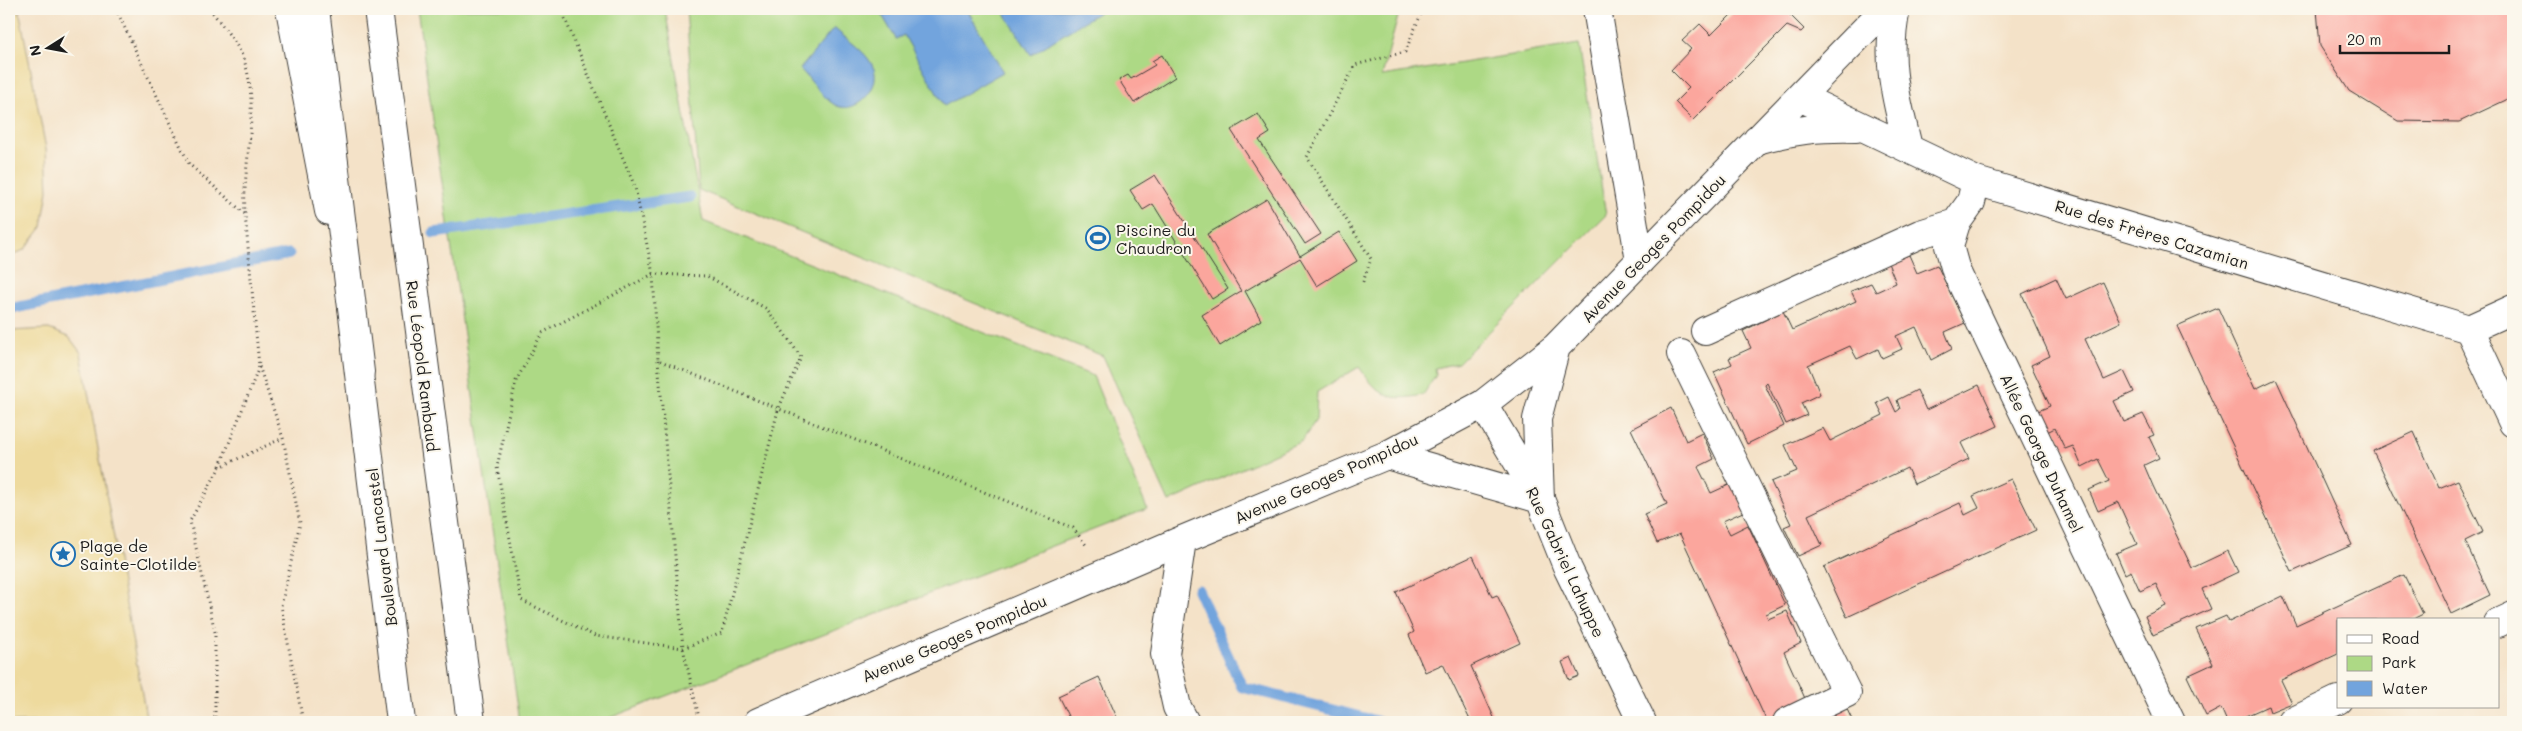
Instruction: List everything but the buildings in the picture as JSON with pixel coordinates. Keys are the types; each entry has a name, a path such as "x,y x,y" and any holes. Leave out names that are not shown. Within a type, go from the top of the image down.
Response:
{"main road":[{"path":"290,9 360,372"},
{"path":"315,9 360,372"},
{"name":"Rue Léopold Rambaud","path":"378,9 471,722"},
{"path":"1597,9 1640,260"},
{"name":"Avenue Geoges Pompidou","path":"758,722 1182,540 1387,455 1483,404 1556,347 1885,9"},
{"path":"1896,9 1890,35 1890,61 1908,147"},
{"name":"Rue des Frères Cazamian","path":"1800,97 1976,181 2469,329"},
{"path":"1757,140 1818,127 1865,128"},
{"name":"Allée George Duhamel","path":"1976,181 1971,202 1956,223 1949,246 1956,271 2171,722"},
{"path":"1705,331 1920,234 1956,223"},
{"path":"2513,309 2469,329 2513,423"},
{"path":"1387,455 1540,499 1538,419 1556,347"},
{"path":"1681,354 1846,692 1787,722"},
{"name":"Boulevard Lancastel","path":"360,372 401,722"},
{"name":"Rue Gabriel Lahuppe","path":"1483,404 1540,499 1568,569 1642,722"},
{"path":"1182,540 1165,654 1177,707 1184,722"},
{"path":"2500,622 2513,616"},
{"path":"2299,721 2337,701"}],"path":[{"path":"116,9 189,164 245,214"},
{"path":"210,9 244,59 252,107 244,197 245,214 259,366 283,438 300,523 281,606 303,722"},
{"path":"561,9 635,187 642,212 653,274 658,360 683,648 700,722"},
{"path":"1363,282 1371,259 1307,156 1355,65 1405,52 1423,9"},
{"path":"653,274 707,276 767,309 801,357 778,410 722,633 683,648 595,636 520,600 497,467 516,381 542,333 653,274"},
{"path":"658,360 1073,528 1108,573"},
{"path":"215,722 215,632 190,521 220,467 259,366"},
{"path":"220,467 283,438"}],"green space":[{"path":"417,9 665,9 703,221 1093,376 1147,509 599,722 520,722"},
{"name":"Piscine du Chaudron","path":"686,9 1400,9 1382,76 1579,44 1606,215 1458,363 1435,368 1436,375 1423,395 1401,398 1385,394 1373,385 1359,367 1317,392 1316,420 1302,441 1169,502 1103,356 699,190"}],"sand":[{"path":"9,9 19,9 46,149 48,191 42,227 25,249 9,258"},
{"name":"Plage de Sainte-Clotilde","path":"49,329 69,337 81,353 147,722 9,722 9,331"}],"water":[{"path":"967,9 1003,72 944,106 904,35 896,39 879,10"},
{"path":"1002,9 1104,9 1031,55"},
{"path":"834,28 867,57 874,69 874,85 870,92 865,99 851,107 835,105 821,93 800,69"}],"waterway":[{"path":"434,233 690,197"},
{"path":"9,309 289,254"},
{"path":"1198,590 1242,687 1380,722"}],"place":[{"name":"Piscine du Chaudron","path":"1098,238"},
{"name":"Plage de Sainte-Clotilde","path":"63,554"}]}
